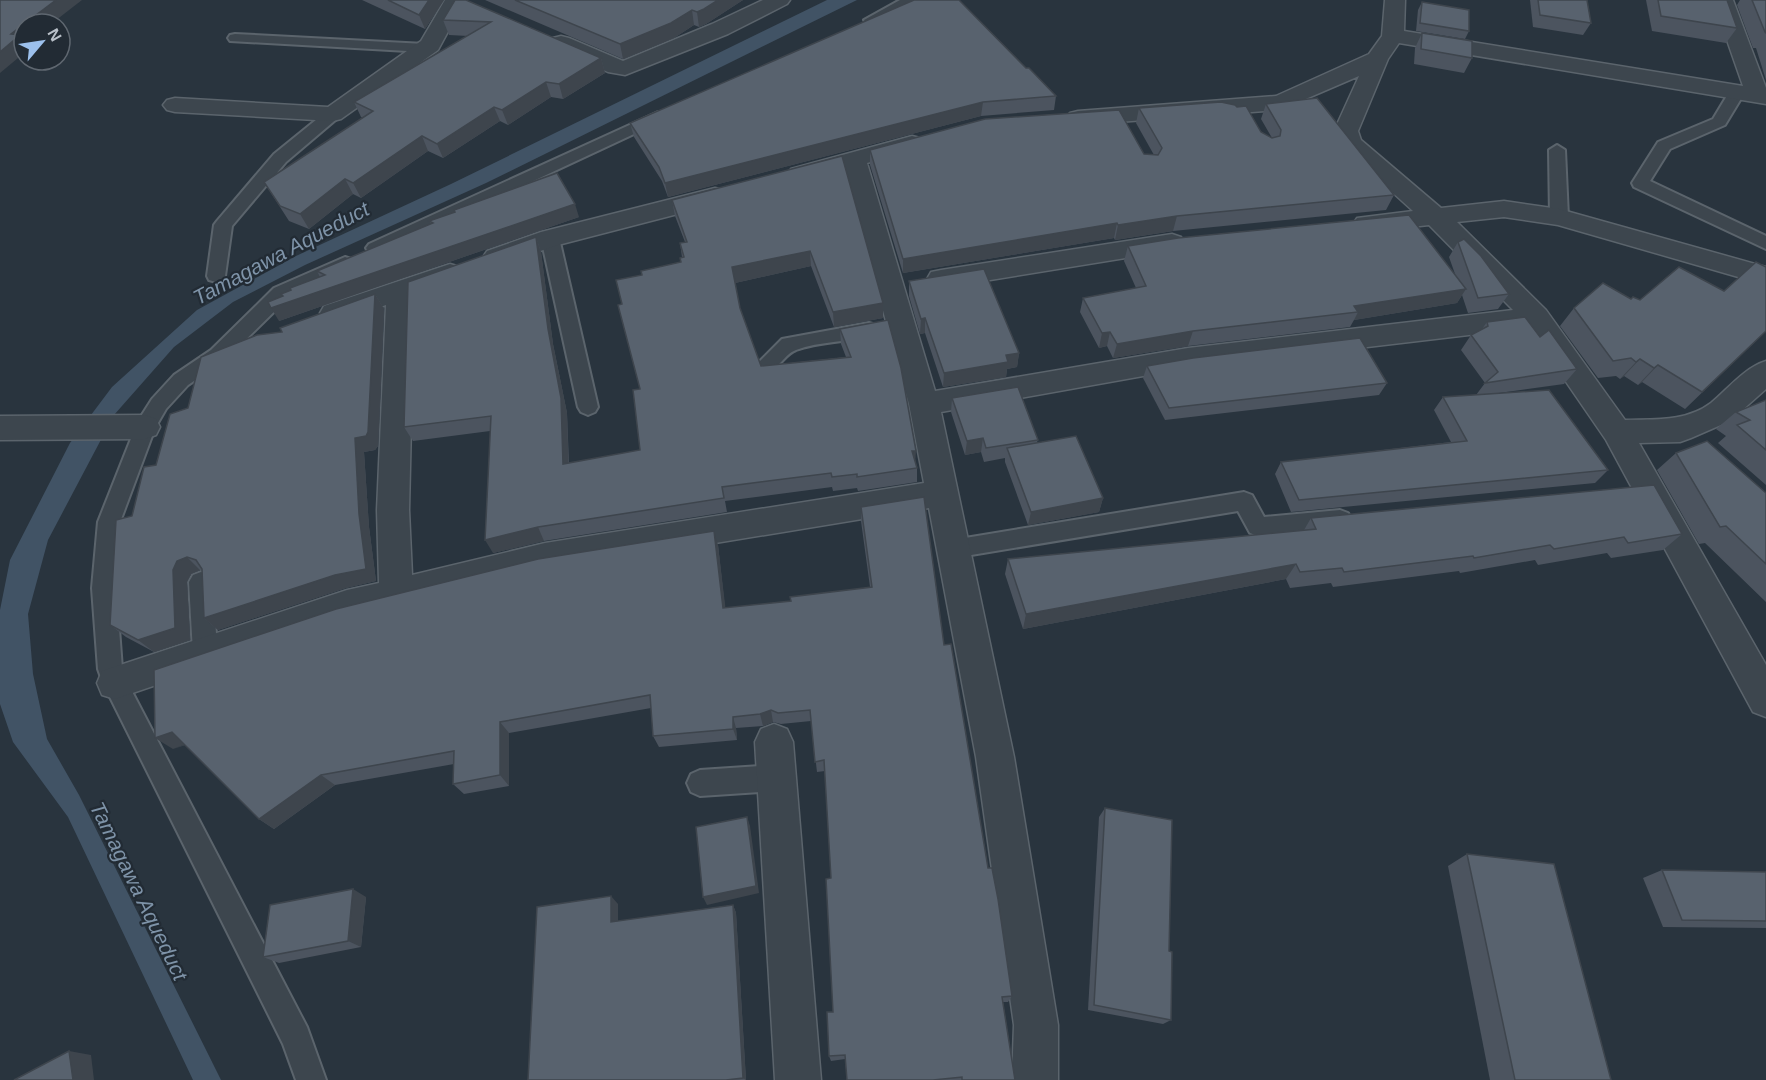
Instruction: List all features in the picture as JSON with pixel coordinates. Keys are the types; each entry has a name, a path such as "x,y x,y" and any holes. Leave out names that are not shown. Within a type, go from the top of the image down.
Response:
{"street":[{"path":"541,34 616,67 625,68 720,29 780,0"},
{"path":"1395,0 1393,36 1377,59 1346,131 1350,143 1436,217 1536,317 1617,432 1637,490 1766,700"},
{"path":"1393,36 1753,95 1723,0"},
{"path":"175,105 333,114 430,45 463,2"},
{"path":"1060,119 1127,125 1247,112 1280,103 1377,59"},
{"path":"1335,80 1350,77 1365,87"},
{"path":"778,180 939,136"},
{"path":"853,158 924,404 943,493 1002,803 1036,1025 1035,1080"},
{"path":"313,321 550,238 744,189"},
{"path":"1341,226 1504,208 1559,217 1766,276"},
{"path":"890,288 1197,240"},
{"path":"396,593 393,510 400,289"},
{"path":"924,404 1188,358 1536,317"},
{"path":"218,355 269,337"},
{"path":"1617,432 1680,430 1719,413 1766,372"},
{"path":"0,428 131,427"},
{"path":"1680,430 1706,453"},
{"path":"115,683 347,605 545,557 943,493"},
{"path":"775,760 798,1080"}],"lane":[{"path":"855,27 911,0"},
{"path":"235,38 425,48"},
{"path":"1753,95 1719,122 1665,146 1640,183 1766,243"},
{"path":"311,1080 296,1038 115,683 110,669 104,588 109,522 131,427 159,404 181,380 218,355 281,293 680,106"},
{"path":"216,276 223,225 280,158 333,114"},
{"path":"1557,150 1559,217"},
{"path":"550,238 588,407"},
{"path":"768,363 789,344 901,324"},
{"path":"953,549 1244,501 1258,527 1364,516"},
{"path":"201,582 206,652"},
{"path":"700,783 775,760"}],"water":[{"path":"827,0 857,0 486,183 305,265 233,302 174,347 114,415 48,540 28,614 33,674 47,739 79,795 221,1080 193,1080 68,817 13,742 0,704 0,610 10,560 70,443 112,387 197,310 296,256 451,184"}],"building":[{"path":"0,0 56,0 40,12 12,12 12,42 0,52"},
{"path":"388,0 429,0 419,15"},
{"path":"455,0 466,0 601,58 559,84 546,82 502,110 494,107 437,144 422,136 353,183 345,179 300,214 280,206 264,182 373,111 354,102 491,22 443,20"},
{"path":"515,0 718,0 704,9 697,12 692,10 671,23 620,44"},
{"path":"914,0 959,0 1056,96 983,102 665,183 659,167 630,123"},
{"path":"1538,0 1587,0 1591,23 1540,15"},
{"path":"1658,0 1727,0 1737,28 1661,16"},
{"path":"1752,0 1766,0 1766,33 1765,32"},
{"path":"1422,2 1469,10 1469,31 1420,23"},
{"path":"1422,33 1472,41 1472,58 1421,49"},
{"path":"1317,98 1394,195 1177,216 1118,225 1117,223 903,259 870,150 985,119 1119,110 1144,154 1158,155 1162,148 1139,108 1221,102 1237,107 1246,106 1261,132 1272,138 1280,136 1281,130 1266,104"},
{"path":"842,156 883,303 833,312 810,251 732,267 740,308 761,366 851,357 840,329 888,320 901,368 916,451 912,451 917,468 857,477 857,474 832,477 831,473 722,487 724,498 538,527 485,540 491,416 404,427 408,282 536,237 548,329 561,398 563,464 640,450 633,390 640,389 618,305 622,304 616,280 642,275 641,271 681,262 680,258 684,257 680,243 687,242 672,200"},
{"path":"557,173 575,204 271,308 268,302 283,296 281,294 291,290 290,288 325,275 317,271 433,223 429,221"},
{"path":"1409,215 1466,289 1354,306 1358,312 1193,331 1117,344 1110,332 1102,333 1083,298 1146,286 1128,246 1178,238"},
{"path":"1464,239 1481,256 1509,294 1478,298 1458,242"},
{"path":"1756,262 1766,267 1766,331 1702,392 1658,365 1654,368 1640,359 1636,362 1631,358 1613,361 1574,308 1603,283 1631,299 1633,297 1640,300 1679,267 1724,291"},
{"path":"984,269 1019,353 1006,355 1008,362 944,373 925,318 921,319 909,281"},
{"path":"375,294 368,432 366,436 355,438 359,514 366,569 335,575 204,618 202,569 196,560 187,557 177,561 173,570 175,628 138,640 110,625 116,520 132,516 144,467 156,465 170,414 188,408 201,357 257,335 282,332 280,328"},
{"path":"1525,317 1540,337 1549,330 1577,369 1485,383 1498,372 1471,335 1488,326 1487,322"},
{"path":"1360,338 1387,383 1169,408 1147,366 1193,358"},
{"path":"1018,387 1038,440 986,448 983,438 967,441 952,398"},
{"path":"1549,390 1608,470 1299,500 1281,462 1467,441 1443,397"},
{"path":"1766,400 1766,450 1737,425 1750,420 1736,412"},
{"path":"1076,436 1103,498 1031,512 1007,448"},
{"path":"1707,441 1766,493 1766,564 1726,526 1720,527 1676,453"},
{"path":"1654,485 1682,534 1628,543 1624,537 1554,549 1550,545 1474,558 1473,556 1344,572 1342,568 1300,572 1296,564 1026,614 1008,559 1316,529 1311,518"},
{"path":"924,497 944,645 951,644 988,868 992,868 998,899 1012,996 1002,997 1015,1080 962,1080 962,1077 933,1080 847,1080 845,1055 829,1056 827,1012 833,1012 826,879 831,878 824,760 815,762 810,710 778,713 771,710 760,714 733,717 733,729 653,736 650,695 500,722 500,775 453,784 454,751 321,775 259,819 172,732 155,738 154,670 336,609 538,559 714,531 723,608 791,601 790,597 872,587 861,507"},
{"path":"1105,808 1172,820 1169,951 1172,952 1171,1020 1094,1005"},
{"path":"747,817 756,886 703,897 696,827"},
{"path":"1467,854 1554,864 1611,1080 1515,1080"},
{"path":"1662,870 1766,872 1766,921 1682,920"},
{"path":"353,889 348,941 263,957 270,905"},
{"path":"611,896 611,922 733,905 743,1078 726,1080 528,1080 537,907"},
{"path":"69,1051 73,1080 14,1080"}],"water label":[{"name":"Tamagawa Aqueduct","path":"281,253"},
{"name":"Tamagawa Aqueduct","path":"139,891"}]}
